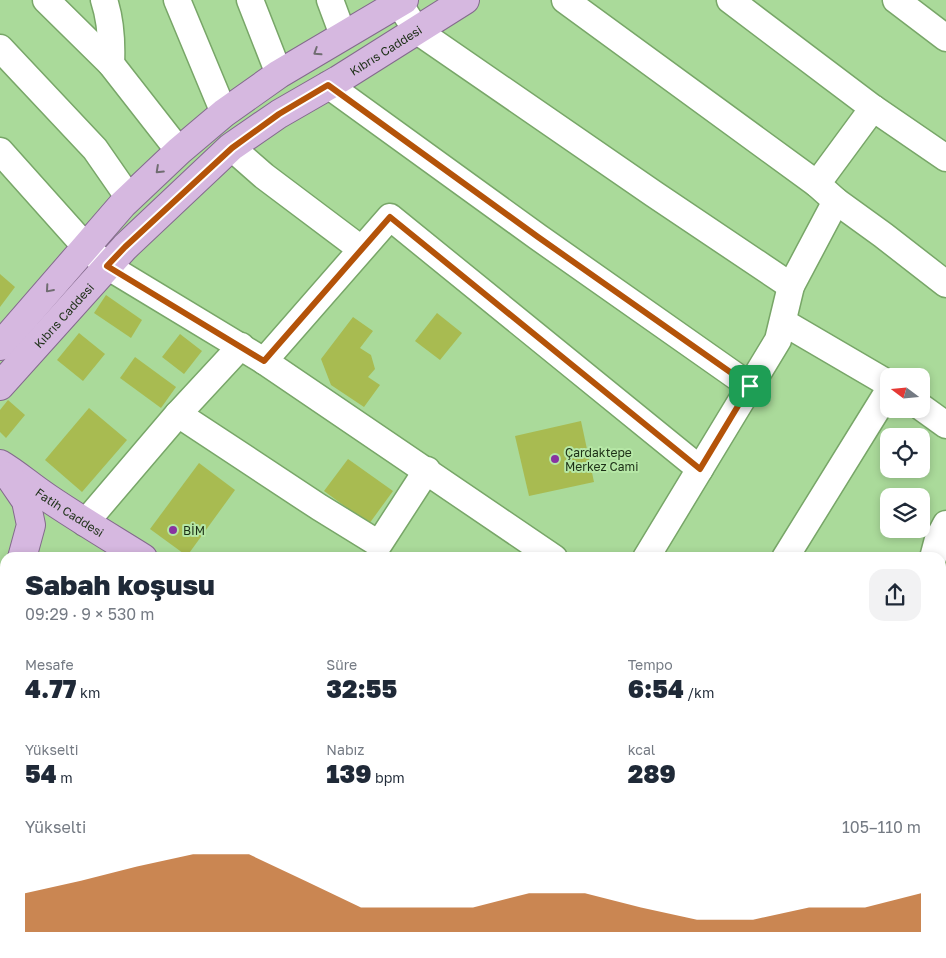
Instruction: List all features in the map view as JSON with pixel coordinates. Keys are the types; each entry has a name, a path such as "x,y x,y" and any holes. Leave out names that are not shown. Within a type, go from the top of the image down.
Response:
{"main road":[{"name":"Kıbrıs Caddesi","path":"0,386 125,247 232,148 279,114 465,0"},
{"path":"0,346 96,233 180,151 224,113 279,74 401,2"},
{"path":"0,466 10,476 26,501 31,526 24,552"},
{"name":"Fatih Caddesi","path":"0,466 18,475 45,496 133,552"}],"street":[{"path":"46,0 111,64 180,151"},
{"path":"104,0 112,36 111,64"},
{"path":"177,0 224,113"},
{"path":"250,0 279,74"},
{"path":"330,0 343,35"},
{"path":"566,0 817,184 836,201 884,235 946,284"},
{"path":"730,0 873,108 946,158"},
{"path":"896,0 946,38"},
{"path":"401,2 416,30 654,194 792,286"},
{"path":"0,48 96,149 130,198"},
{"path":"328,85 538,237 750,386"},
{"path":"817,184 873,108"},
{"path":"232,148 264,176 361,249"},
{"path":"0,151 85,246 107,266 264,361 545,552"},
{"path":"650,552 778,340 792,286 836,201"},
{"path":"264,361 390,217 700,469"},
{"path":"783,322 880,379"},
{"path":"85,522 178,414 241,346"},
{"path":"789,552 880,405"},
{"path":"930,413 946,425"},
{"path":"178,414 319,507 379,544 427,470"},
{"path":"935,552 938,539 946,524"}],"building":[{"path":"0,274 15,287 0,307"},
{"path":"106,295 142,320 131,338 94,313"},
{"path":"437,313 462,333 440,360 415,341"},
{"path":"353,317 373,331 360,348 371,355 375,369 368,377 380,385 364,407 331,385 321,359"},
{"path":"79,333 105,354 83,381 57,360"},
{"path":"180,334 202,351 184,374 162,357"},
{"path":"135,357 176,387 161,408 120,378"},
{"path":"8,400 25,415 6,438 0,432 0,410"},
{"path":"89,408 127,440 82,492 45,460"},
{"name":"Çardaktepe Merkez Cami","path":"581,421 594,482 529,496 515,436"},
{"path":"348,459 393,491 369,524 324,491"},
{"path":"199,463 235,490 190,552 182,552 150,529"}],"place":[{"name":"Çardaktepe Merkez Cami","path":"555,459"},
{"name":"BİM","path":"173,530"}],"route":[{"path":"328,85 538,237 750,386 700,469 390,217 264,361 107,266 232,148 279,114 328,85"}]}
